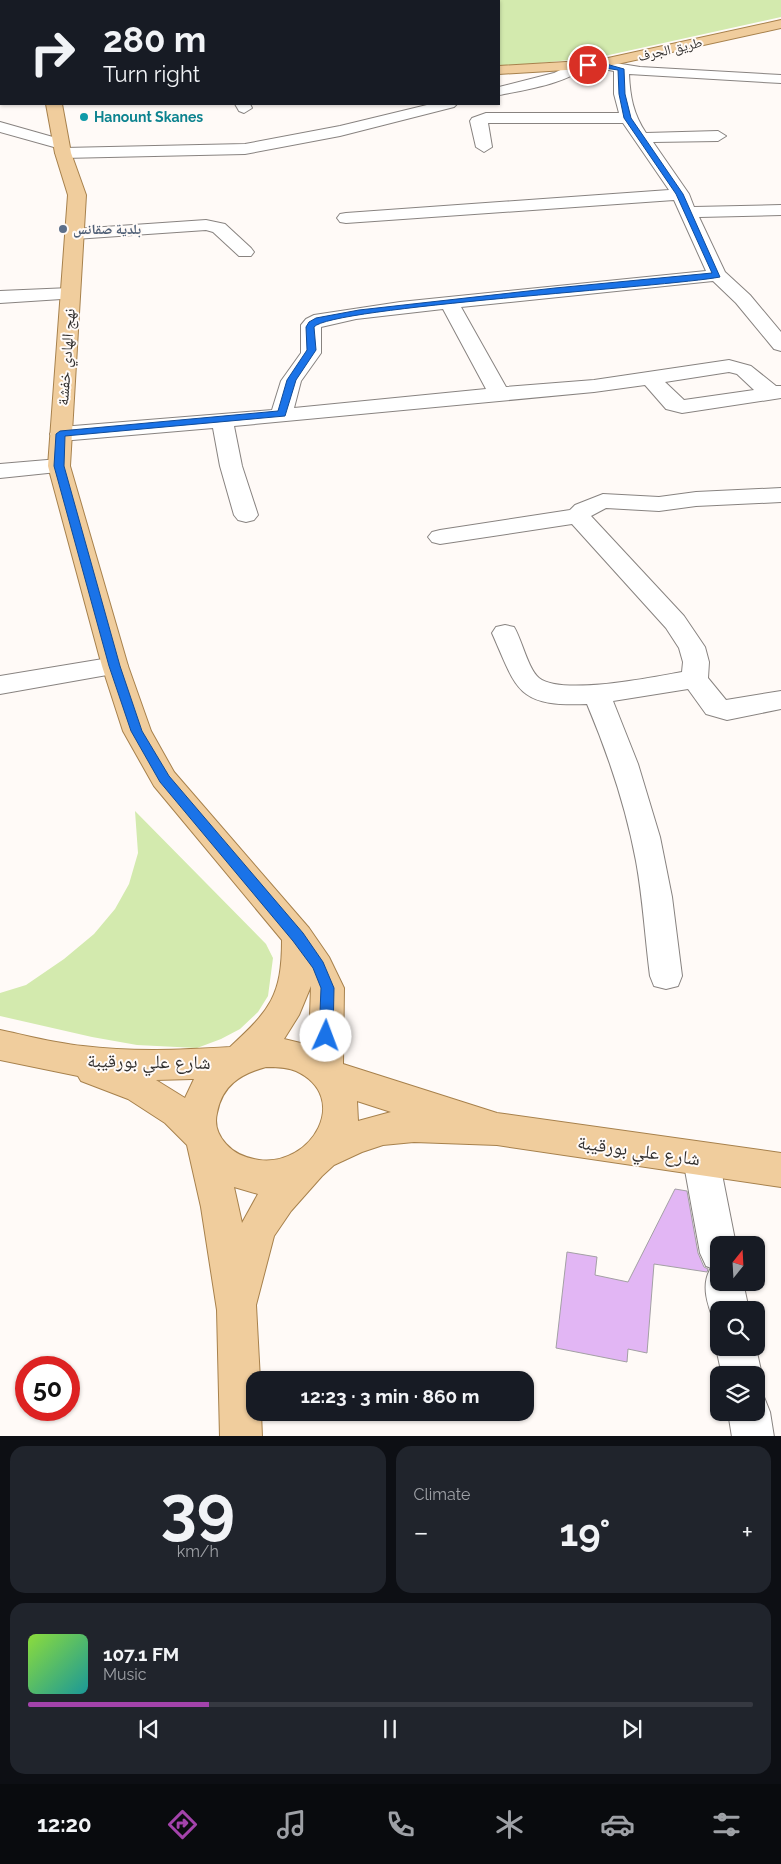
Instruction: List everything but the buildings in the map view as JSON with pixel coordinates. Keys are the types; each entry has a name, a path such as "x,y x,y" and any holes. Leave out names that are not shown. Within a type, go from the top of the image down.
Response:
{"main road":[{"name":"طريق الجرف","path":"500,70 599,64 781,24"},
{"name":"نهج الهادي خفشة","path":"54,105 62,149 76,196 77,215 59,466 115,666 137,731 164,779 298,937 318,966 328,988 325,1073"},
{"path":"241,1436 237,1310 220,1207 202,1137 199,1109 207,1088 222,1070 239,1060 272,1030 290,1002 294,993 299,964 298,937"},
{"name":"شارع علي بورقيبة","path":"0,1044 61,1058 140,1088 177,1112 202,1137"},
{"path":"237,1310 250,1255 262,1219 285,1190 328,1147 338,1128 340,1109 336,1089 325,1073 309,1061 289,1054 266,1052 239,1060"},
{"name":"شارع علي بورقيبة","path":"61,1058 129,1064 190,1065 239,1060"},
{"name":"شارع علي بورقيبة","path":"325,1073 363,1088 497,1128"},
{"name":"شارع علي بورقيبة","path":"318,1158 353,1139 384,1129 414,1126 497,1128 781,1170"},
{"path":"202,1137 208,1151 225,1167 247,1177 270,1179 293,1174 318,1158"}],"street":[{"path":"599,64 621,69 781,79"},
{"path":"500,91 559,76 577,66"},
{"path":"621,69 622,94 628,118 680,194 690,212 717,275 743,299 781,346"},
{"path":"1,128 62,149 245,149 340,131 445,105"},
{"path":"484,147 478,121 486,118 628,118"},
{"path":"641,138 718,136"},
{"path":"346,218 680,194"},
{"path":"690,212 781,210"},
{"path":"75,234 206,225 219,228 245,252"},
{"path":"282,414 291,380 312,350 310,327 312,323 359,313 449,302 717,275"},
{"path":"0,297 70,294"},
{"path":"449,302 499,394"},
{"path":"60,434 222,421 594,386 729,366 738,367 777,393"},
{"path":"650,377 674,404 682,407 777,393"},
{"path":"222,421 231,466 246,515"},
{"path":"0,471 59,466"},
{"path":"440,537 578,516 583,510 603,501 659,504 696,499 781,495"},
{"path":"578,516 675,622 692,647 696,662 695,679 716,707 727,711 781,700"},
{"path":"505,633 528,684 539,691 552,695 596,694 695,679"},
{"path":"0,685 115,666"},
{"path":"596,694 618,744 638,810 655,884 666,976"},
{"path":"701,1159 716,1236"},
{"path":"750,1421 753,1436"}],"green space":[{"path":"500,0 781,0 781,17 600,57 500,66"},
{"path":"135,811 266,944 273,958 268,996 258,1012 240,1029 197,1048 137,1045 0,1016 0,993 26,985 64,959 94,934 115,909 129,884 138,853"}],"place":[{"name":"Hanount Skanes","path":"84,117"},
{"name":"بلدية صقانس","path":"63,229"}],"route":[{"path":"326,1036 328,988 318,966 298,937 164,779 137,731 115,666 59,466 60,434 222,421 282,414 291,380 307,360 312,350 310,327 312,323 319,320 359,313 555,290 717,275 690,212 680,194 628,118 622,94 621,69 599,64 588,65"}]}
